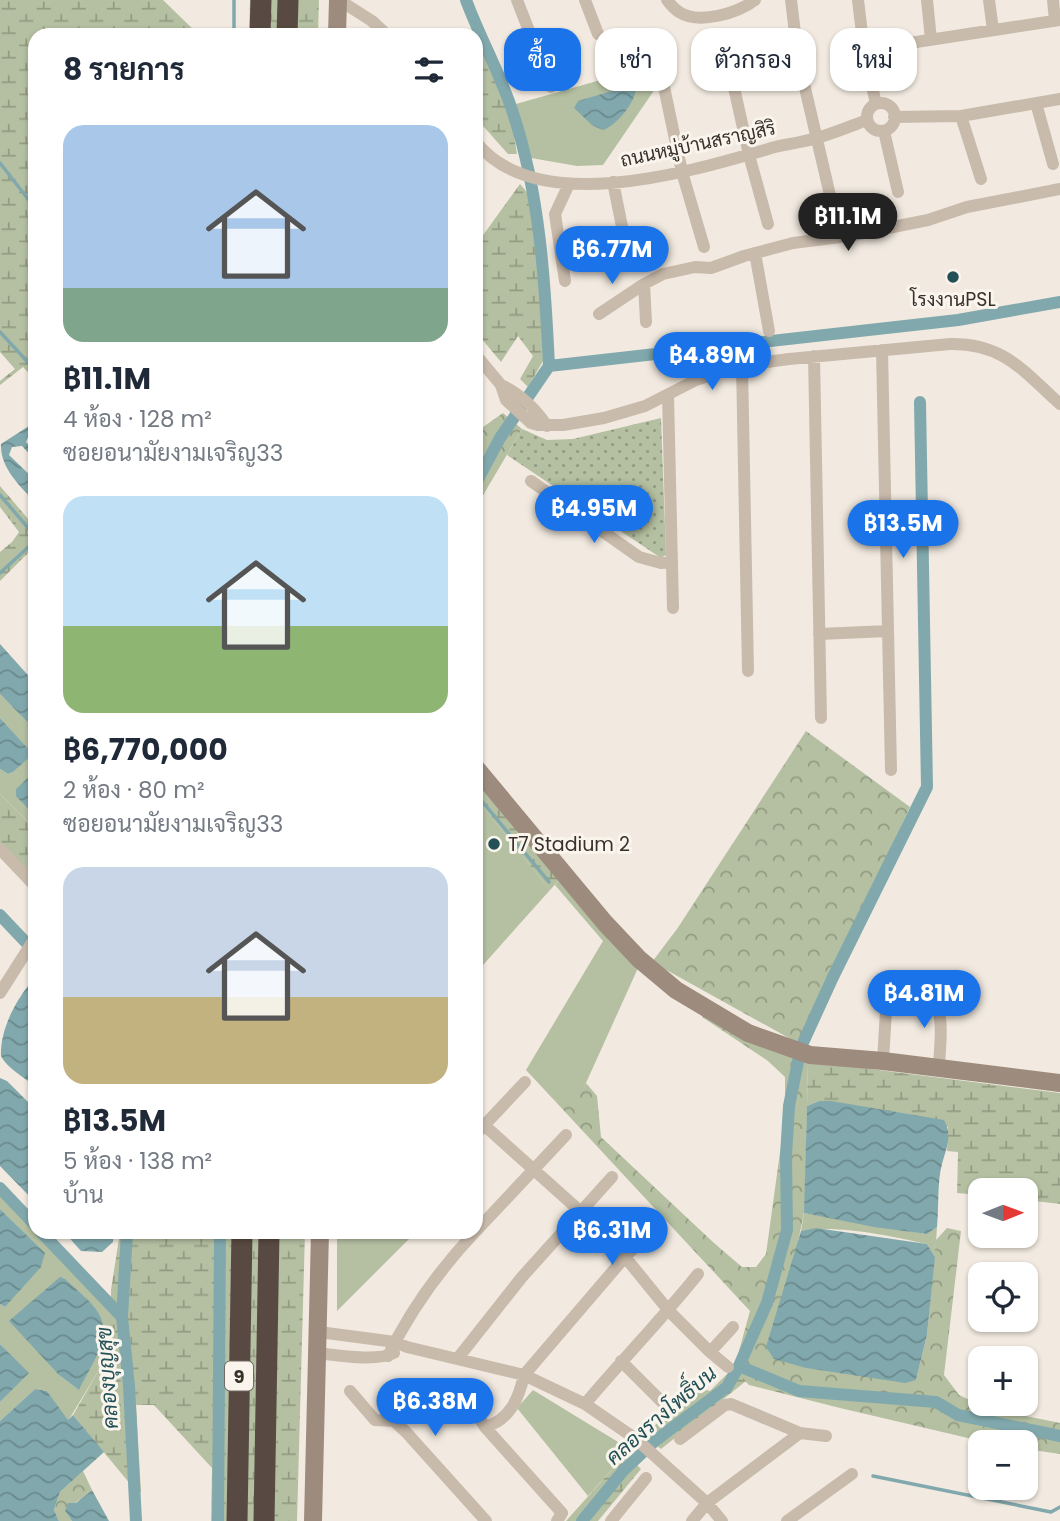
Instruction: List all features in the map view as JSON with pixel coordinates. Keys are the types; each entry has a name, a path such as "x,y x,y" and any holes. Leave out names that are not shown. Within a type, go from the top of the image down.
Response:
{"highway":[{"path":"260,28 261,0"},
{"path":"287,28 288,0"},
{"name":"9","path":"237,1521 242,1239"},
{"name":"9","path":"264,1521 269,1239"}],"street":[{"path":"337,28 338,0"},
{"path":"338,0 380,28"},
{"path":"517,0 528,28"},
{"path":"585,0 596,28"},
{"path":"667,0 679,13 694,17 715,16 747,6 755,0"},
{"path":"791,0 800,68 833,208"},
{"path":"858,0 861,28"},
{"path":"927,0 932,40"},
{"path":"989,0 993,30"},
{"path":"917,42 1058,21 1052,0"},
{"path":"665,91 682,172 704,247"},
{"path":"734,91 748,155 768,224"},
{"path":"873,91 876,104"},
{"path":"894,117 961,116 1060,99"},
{"path":"1036,103 1053,164"},
{"path":"876,104 886,104 894,117 892,125 884,131 873,129 867,120 867,113 876,104"},
{"path":"961,116 981,179"},
{"name":"ถนนหมู่บ้านสราญสิริ","path":"483,148 504,168 533,177 569,184 613,182 682,172 818,138 867,120"},
{"path":"884,131 898,192"},
{"path":"613,182 629,261"},
{"path":"565,281 555,214 569,184"},
{"path":"599,314 643,284 663,274 695,267 711,268 793,243 848,236 928,220 967,206 1060,190"},
{"path":"755,253 769,331"},
{"path":"643,284 646,323"},
{"path":"483,363 507,392 547,426 604,418 645,405 696,380 742,366 814,356 964,344 992,350 1020,366 1060,404"},
{"path":"882,350 891,770"},
{"path":"814,356 821,718"},
{"path":"742,366 748,671"},
{"path":"668,395 673,608"},
{"path":"531,481 639,557 661,563 672,562"},
{"path":"819,634 888,631"},
{"path":"483,776 606,923 660,979 696,1004 742,1029 810,1055 883,1061 1060,1083"},
{"path":"0,849 28,879"},
{"path":"0,993 28,948"},
{"path":"883,1061 888,976"},
{"path":"926,986 939,1007 939,1068"},
{"path":"483,1125 525,1082"},
{"path":"483,1132 535,1170 581,1212 625,1257 669,1311 727,1367"},
{"path":"483,1225 566,1135"},
{"path":"458,1358 522,1277 612,1177"},
{"path":"485,1427 507,1415 520,1395 524,1374 625,1257 657,1225"},
{"path":"313,1521 320,1239"},
{"path":"316,1353 388,1356 401,1344 411,1315 469,1239"},
{"path":"585,1404 621,1361 669,1311 698,1274"},
{"path":"710,1352 733,1327"},
{"path":"319,1332 401,1344 524,1374 585,1404 636,1438 707,1503 722,1521"},
{"path":"621,1361 669,1409"},
{"path":"350,1391 375,1420 394,1421 407,1432 486,1521"},
{"path":"466,1397 485,1427 562,1513 557,1521"},
{"path":"680,1439 725,1405 731,1404 800,1433 826,1436"},
{"path":"692,1521 707,1503 800,1433"},
{"path":"787,1521 852,1474"},
{"path":"611,1521 646,1478"}],"green space":[{"path":"0,0 163,0 192,28 28,28 28,372 23,367 0,385 0,381 15,369 0,352"},
{"path":"250,0 319,0 318,28 249,28"},
{"path":"483,52 510,112 517,154 508,154 483,126"},
{"path":"595,82 595,91 654,91 603,165 577,166 531,158 516,104 562,91 581,91 581,86"},
{"path":"520,184 531,197 542,296 543,361 528,387 520,379 533,356 518,336 501,362 483,340 483,235"},
{"path":"503,413 522,429 483,495 483,427"},
{"path":"661,418 666,555 661,558 507,455 522,429 547,440 573,439"},
{"path":"0,486 28,519 28,553 0,581 0,552 19,532 0,507"},
{"path":"0,694 28,723 28,750 0,718"},
{"path":"806,731 910,807 804,1031 796,1042 652,962 677,929"},
{"path":"28,758 28,778 17,789 16,795 28,808 28,822 0,794 0,769 8,774"},
{"path":"483,786 560,879 550,890 483,807"},
{"path":"0,794 28,822 28,876 0,845"},
{"name":"T7 Stadium 2","path":"483,807 550,890 483,965"},
{"path":"560,879 638,968 581,1094 566,1102 554,1100 526,1070 603,941 555,885"},
{"path":"705,1013 808,1061 805,1208 798,1242 916,1380 927,1335 936,1240 947,1228 961,1231 944,1375 959,1395 968,1399 968,1416 1026,1416 1060,1423 1060,1454 1038,1451 1038,1430 968,1430 968,1438 749,1385 737,1373 737,1358 750,1311 554,1100 573,1098 586,1083 597,1096 601,1137 742,1267 756,1267 766,1254 785,1116 785,1077 768,1061 702,1017"},
{"path":"808,1061 1060,1093 1060,1204 1038,1201 1038,1178 968,1178 968,1194 957,1193 958,1152 947,1151 948,1127 819,1101 807,1106"},
{"path":"0,1184 28,1213 28,1237 0,1209"},
{"path":"804,1213 926,1234 937,1227 935,1257 927,1244 897,1238 847,1230 801,1231"},
{"path":"30,1239 53,1239 111,1301 111,1350 68,1421 47,1391 35,1389 0,1421 0,1402 28,1373 0,1344 0,1304 5,1307 44,1253","holes":["104,1325 104,1337 78,1389 59,1375"]},
{"path":"119,1239 305,1239 297,1521 211,1521 212,1468 154,1405 136,1405 141,1492 131,1485 73,1415 111,1349 111,1290"},
{"path":"337,1239 409,1239 337,1311"},
{"path":"737,1364 737,1373 746,1381 661,1449 642,1435 702,1389 710,1391"},
{"path":"533,1390 623,1445 626,1454 588,1496 517,1408"},
{"path":"626,1454 641,1469 598,1521 566,1521"},
{"path":"83,1471 92,1490 65,1511 72,1521 59,1521 54,1510 60,1492"}],"water":[{"path":"612,91 636,91 619,119 603,130 593,126 574,108 578,101"},
{"path":"28,427 28,452 22,446 12,447 9,455 28,473 28,495 7,469 1,444"},
{"path":"0,644 28,675 28,723 0,694"},
{"path":"0,718 28,749 28,758 8,774 0,769"},
{"path":"28,778 28,809 16,796 16,789"},
{"path":"28,986 28,1081 12,1069 1,1056 5,1028"},
{"path":"0,1078 7,1081 28,1102 28,1195 0,1166"},
{"path":"819,1101 944,1120 948,1137 939,1179 937,1227 927,1234 804,1213 807,1106"},
{"path":"0,1209 45,1253 41,1267 5,1307 0,1304"},
{"path":"816,1228 927,1244 935,1257 927,1335 916,1380 905,1383 806,1368 774,1359 766,1347 801,1231"},
{"path":"70,1239 113,1239 102,1252 81,1251"},
{"path":"60,1277 92,1304 103,1323 98,1353 79,1390 59,1375 9,1321"},
{"path":"0,1344 29,1373 0,1402"},
{"path":"35,1389 47,1391 68,1420 73,1415 104,1452 60,1492 54,1510 59,1521 0,1521 0,1421"},
{"path":"92,1490 109,1521 72,1521 65,1511 68,1503 76,1503"}],"waterway":[{"path":"234,0 234,28"},
{"path":"466,0 478,28"},
{"path":"483,40 508,99 529,175 540,238 549,366"},
{"path":"0,163 28,199"},
{"name":"คลองบุญสุข","path":"483,470 500,438 549,366 958,320 1060,302"},
{"path":"0,332 28,362"},
{"path":"739,1366 767,1303 787,1230 786,1156 789,1106 801,1047 927,787 920,402"},
{"path":"0,495 28,528"},
{"path":"0,573 28,547"},
{"path":"483,802 549,882"},
{"path":"0,915 28,945"},
{"path":"0,1188 28,1218"},
{"path":"48,1239 122,1317"},
{"name":"คลองบุญสุข","path":"127,1239 122,1317 129,1386 136,1521"},
{"path":"218,1521 220,1239"},
{"name":"คลองรางโพธิ์บน","path":"582,1521 623,1471 656,1440 727,1387 739,1366 799,1391 936,1402 958,1415 1060,1436"},
{"path":"873,1476 1051,1512 1060,1507"}],"place":[{"name":"โรงงานPSL","path":"953,277"},
{"name":"T7 Stadium 2","path":"494,844"}]}
